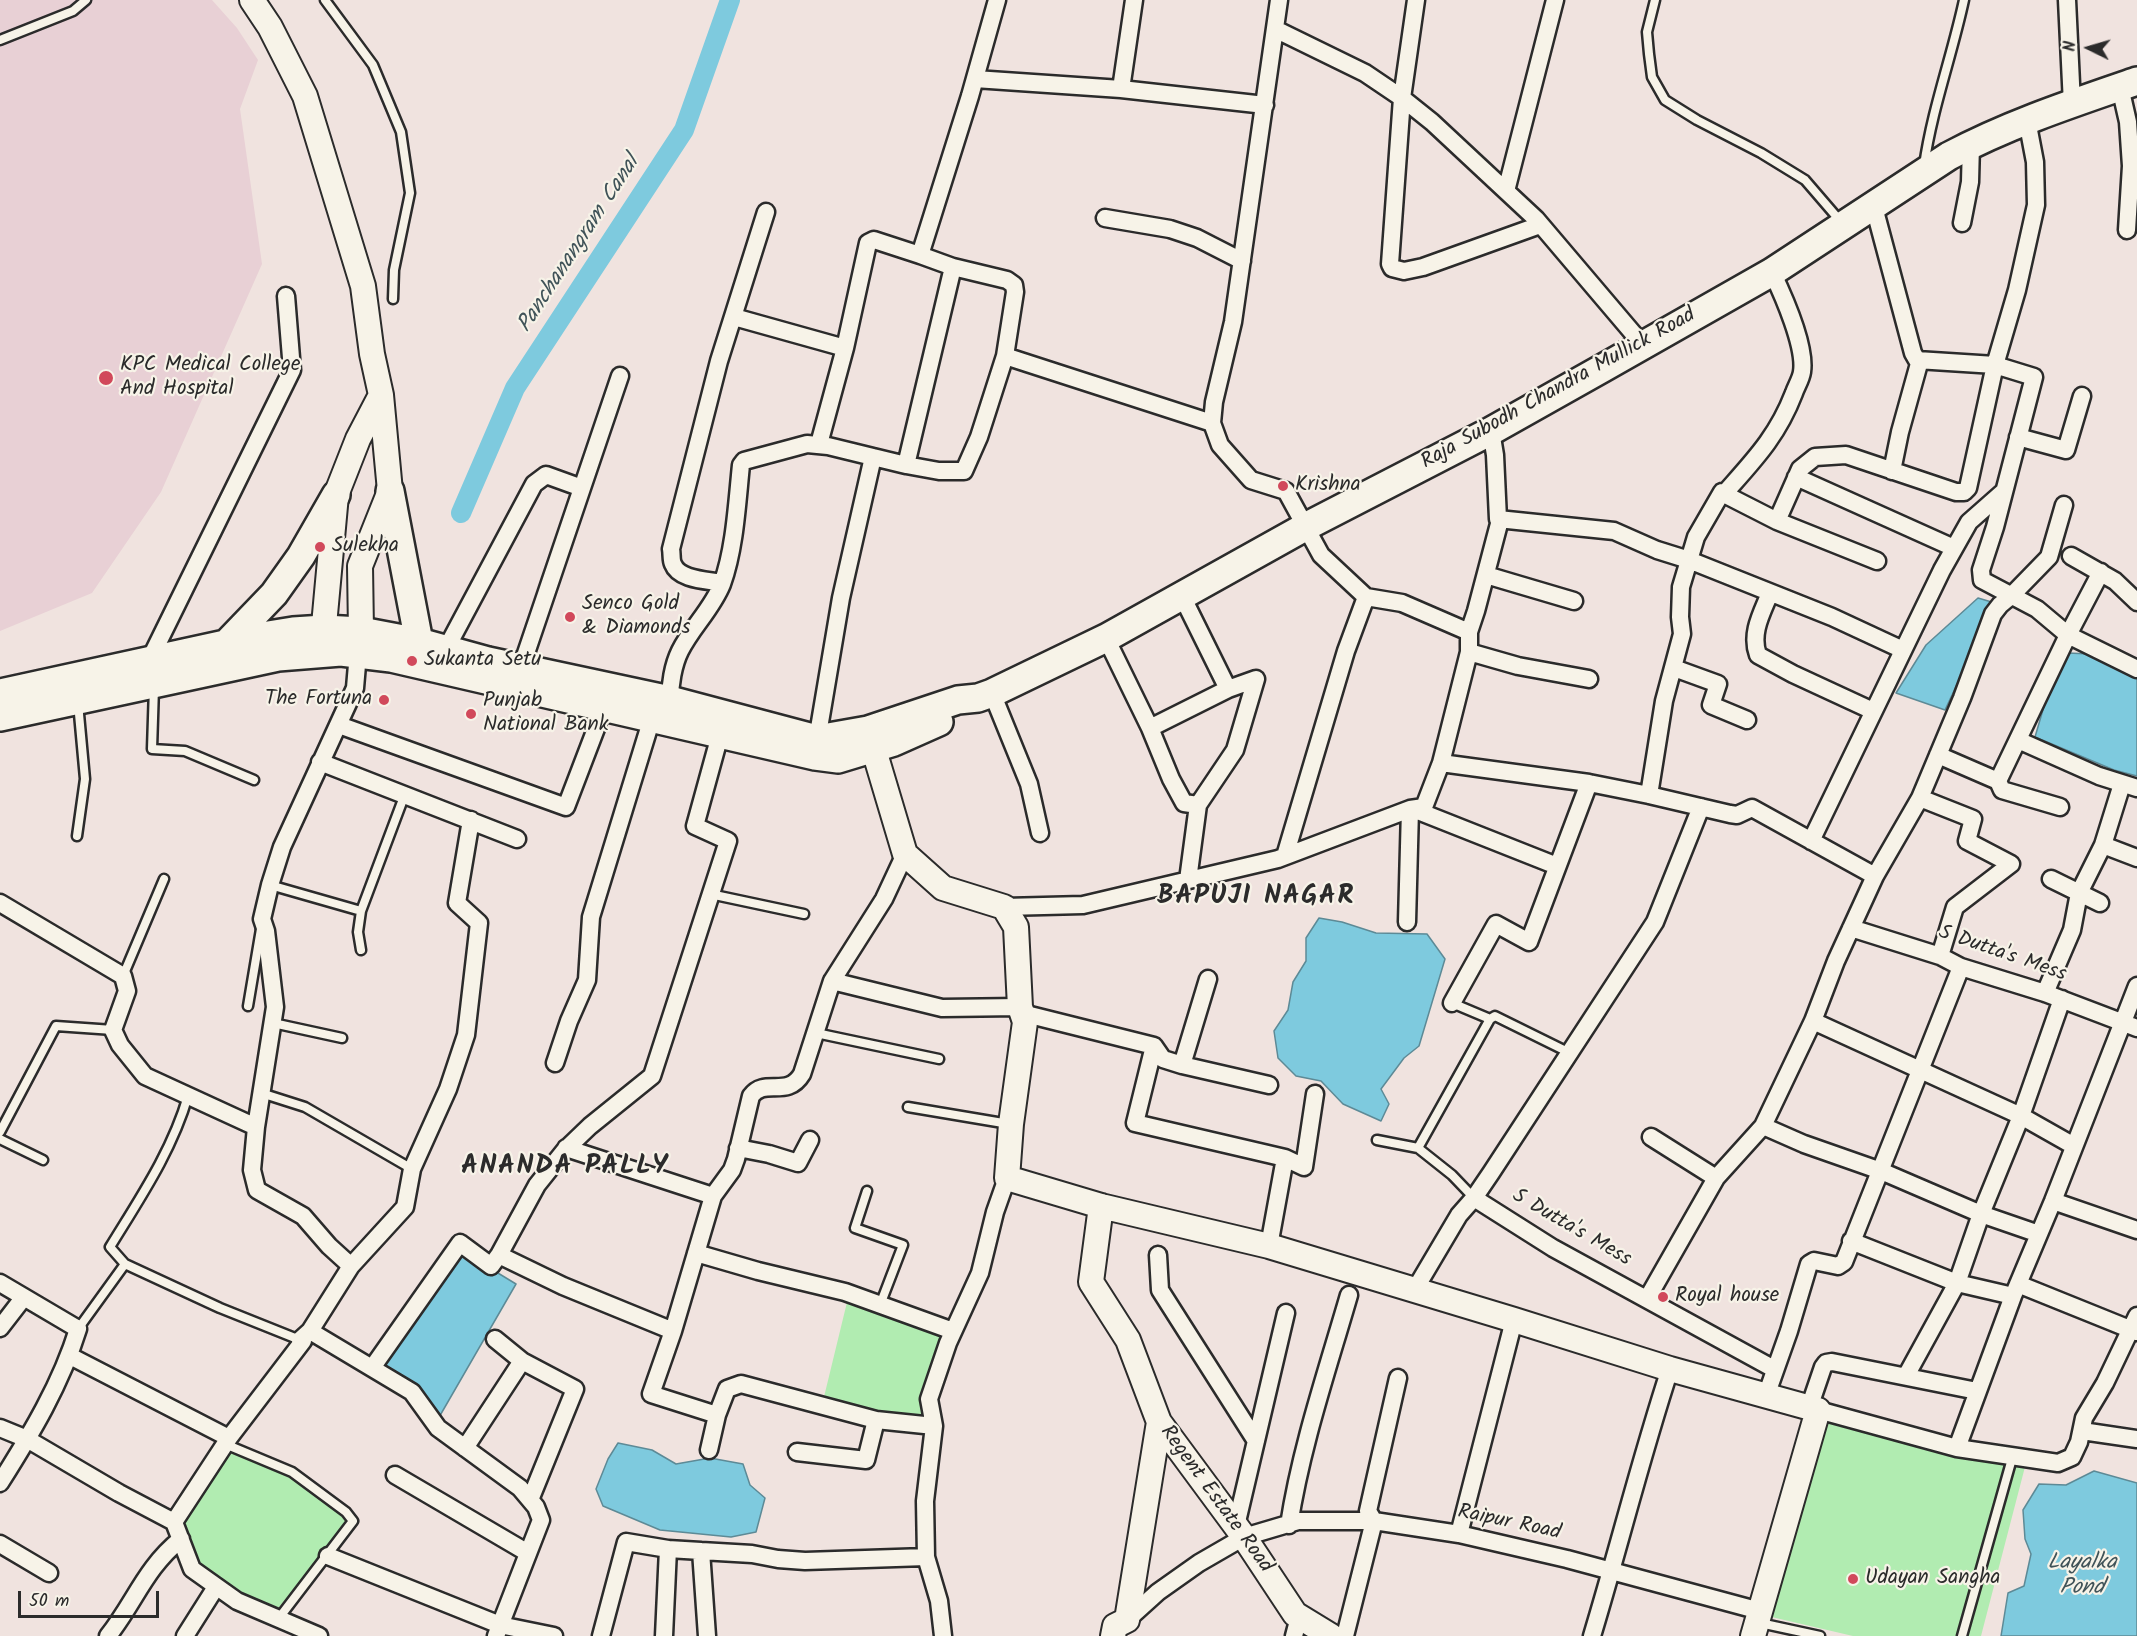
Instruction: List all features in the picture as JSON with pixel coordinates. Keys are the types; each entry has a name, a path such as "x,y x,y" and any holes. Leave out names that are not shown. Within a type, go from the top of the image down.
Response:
{"main road":[{"name":"Raja Subodh Chandra Mullick Road","path":"0,717 78,700 225,645 293,631 323,640 419,642 521,668 661,709 816,747 838,759 871,740 894,742 958,714 985,695 1106,638 1305,527 1491,430 1772,272 1874,207 1923,172 1971,144 2027,120 2129,84"},
{"path":"390,491 419,642"},
{"path":"225,645 274,594 302,556 336,495"},
{"name":"Raja Subodh Chandra Mullick Road","path":"0,693 278,657 323,640"},
{"name":"Raja Subodh Chandra Mullick Road","path":"359,642 392,658 601,706 661,709 720,735 816,747"}],"street":[{"path":"252,0 270,27 304,96 363,286 372,354 381,395 390,491 360,566 359,642 355,688 282,847 262,919 266,931 275,1007 256,1127 252,1170 257,1190 303,1216 329,1246 351,1266"},
{"path":"920,255 997,0"},
{"path":"1121,89 1134,0"},
{"path":"1280,0 1233,322 1214,402 1212,423 1220,445 1251,480 1286,491 1321,555 1366,597 1402,603 1469,632"},
{"path":"1416,0 1402,98 1391,252 1392,268 1404,271 1423,267 1540,225"},
{"path":"1506,191 1555,0"},
{"path":"2067,0 2072,104"},
{"path":"1275,30 1365,73 1432,122 1540,225 1643,345"},
{"path":"975,79 1121,89 1265,105"},
{"path":"2127,230 2131,166 2128,122 2129,84"},
{"path":"1777,521 1800,469 1815,457 1846,455 1964,492 1968,488 1995,365 2017,290 2036,205 2035,162 2027,120"},
{"path":"1962,223 1970,182 1971,144"},
{"path":"1874,207 1913,353 1917,360 1995,365 2034,377 1995,527 1981,570 1982,580 2037,609 2068,635 2137,669"},
{"path":"722,583 687,576 678,571 672,563 671,549 719,362 766,213"},
{"path":"1105,218 1170,229 1197,238 1242,261"},
{"path":"555,1063 569,1021 587,980 591,917 670,688 680,651 710,607 722,583 728,563 741,465 744,461 807,444 819,444 906,465 939,471 964,471 979,437 1005,356 1015,292 1014,285 1007,280 952,267 887,243 874,240 868,243 845,348 819,444"},
{"path":"906,465 952,267"},
{"path":"1649,795 1664,701 1682,634 1681,587 1696,537 1722,492 1724,494 1765,449 1786,412 1802,371 1798,338 1772,272"},
{"path":"152,672 292,370 286,296"},
{"path":"734,317 845,348"},
{"path":"1005,356 1212,423"},
{"path":"1892,471 1920,360"},
{"path":"521,668 620,376"},
{"path":"323,640 336,495 358,439 381,395"},
{"path":"2018,437 2066,450 2082,396"},
{"path":"871,740 905,855 943,888 1004,907 1083,905 1188,880 1285,856 1411,809 1424,807 1441,763 1469,652 1469,632 1500,520 1498,519 1495,455 1491,430"},
{"path":"816,747 841,598 873,457"},
{"path":"446,649 534,484 546,475 582,488"},
{"path":"1796,477 1954,548"},
{"path":"1811,841 1954,548 1969,522 2003,492"},
{"path":"1724,494 1777,521 1877,561"},
{"path":"1647,1299 1716,1178 1763,1126 1813,1021 1875,876 1920,798 1962,698 1993,614 2049,557 2064,505"},
{"path":"1498,519 1614,531 1657,550 1689,560 1832,617 1903,650"},
{"path":"2071,556 2115,580 2137,602"},
{"path":"1998,781 2101,572"},
{"path":"1486,575 1574,601"},
{"path":"1770,593 1755,631 1754,645 1758,655 1793,675 1873,711"},
{"path":"1182,596 1228,689"},
{"path":"1285,856 1318,741 1366,597"},
{"path":"1106,638 1184,803 1198,805"},
{"path":"1469,652 1518,666 1588,680"},
{"path":"1674,668 1718,684 1711,705 1747,720"},
{"path":"1150,728 1228,689 1256,679 1235,750 1198,805 1188,880"},
{"path":"985,695 1029,784 1040,833"},
{"path":"339,725 566,807 597,726 601,706"},
{"path":"372,1368 460,1243 491,1266 537,1185 566,1148 652,1077 728,841 695,826 720,735"},
{"path":"2018,740 2099,776 2130,786 2079,893 2072,930 2045,993"},
{"path":"1938,755 1998,781 2002,790 2060,807"},
{"path":"320,762 518,839"},
{"path":"1441,763 1589,783 1737,814 1752,808 1875,876"},
{"path":"1452,1003 1496,924 1529,942 1589,783"},
{"path":"1920,798 1973,819 1967,841 2011,864 1956,908 1940,956"},
{"path":"1414,1291 1459,1215 1474,1198 1571,1053 1655,921 1701,807"},
{"path":"1411,809 1557,866"},
{"path":"1407,922 1411,809"},
{"path":"174,1522 227,1441 303,1341 351,1266 405,1207 412,1169 448,1089 466,1035 479,923 457,903 471,820"},
{"path":"2103,845 2137,858"},
{"path":"717,1415 651,1394 673,1331 713,1196 732,1170 751,1096 759,1088 790,1086 797,1082 802,1074 832,981 884,899 905,855"},
{"path":"2051,879 2100,903"},
{"path":"0,903 123,976 127,991 113,1030 120,1045 145,1076 256,1127"},
{"path":"944,1636 939,1601 926,1557 925,1501 934,1426 929,1399 953,1331 980,1273 995,1212 1007,1178 1011,1124 1025,1022 1021,1010 1016,927 1004,907"},
{"name":"S Dutta's Mess","path":"1851,928 1940,956 1961,967 2045,993 2130,1026"},
{"path":"1766,1396 1809,1264 1814,1261 1842,1265 1961,967"},
{"path":"1182,1065 1209,979"},
{"path":"832,981 942,1008 1021,1010 1154,1046 1163,1059 1182,1065 1269,1085"},
{"path":"1957,1448 2015,1290 2074,1146 2130,1026 2137,986"},
{"path":"1906,1376 1957,1283 1981,1214 2021,1116 2062,999"},
{"path":"1813,1021 2021,1116 2074,1146"},
{"path":"1154,1046 1135,1123 1285,1158 1304,1167 1315,1094"},
{"path":"1763,1126 1804,1144 1881,1171 1981,1214 2039,1234"},
{"path":"1651,1137 1716,1178"},
{"path":"738,1148 798,1163 810,1140"},
{"path":"566,1148 713,1196"},
{"path":"1269,1246 1285,1158"},
{"path":"1007,1178 1101,1206 1269,1246 1670,1369 1957,1448 2058,1463 2072,1457 2079,1442 2084,1419 2135,1326 2015,1290 1957,1283 1851,1240"},
{"name":"S Dutta's Mess","path":"1474,1198 1553,1248 1774,1369"},
{"path":"2053,1202 2137,1230"},
{"name":"Regent Estate Road","path":"1101,1206 1091,1282 1128,1340 1159,1422 1240,1531 1295,1614 1297,1626 1331,1636"},
{"path":"696,1253 845,1292 953,1331"},
{"path":"499,1255 563,1286 673,1331"},
{"path":"1158,1255 1160,1290 1256,1442"},
{"path":"0,1283 78,1329 70,1356 27,1439 0,1483"},
{"path":"1289,1525 1294,1491 1308,1433 1349,1295"},
{"path":"0,1328 24,1297"},
{"path":"1240,1531 1256,1442 1286,1313"},
{"path":"1459,1534 1514,1320"},
{"path":"305,1335 372,1368 412,1392 438,1428 520,1488 536,1507 541,1520 498,1630"},
{"path":"495,1339 522,1361 575,1389 530,1500"},
{"path":"70,1356 227,1441"},
{"path":"465,1448 522,1361"},
{"path":"1756,1623 1814,1409 1823,1367 1826,1364 1838,1363 1977,1391"},
{"path":"1592,1636 1612,1572 1646,1444 1670,1369"},
{"path":"1345,1636 1374,1521 1368,1511 1398,1378"},
{"path":"709,1450 717,1415 727,1389 741,1384 876,1420 934,1426"},
{"path":"797,1452 866,1460 876,1420"},
{"path":"1120,1628 1159,1422"},
{"path":"0,1428 27,1439 174,1522 192,1569 237,1601 279,1618 293,1630 319,1636"},
{"path":"2082,1431 2137,1439"},
{"path":"395,1475 528,1553"},
{"name":"Raipur Road","path":"1120,1628 1158,1592 1240,1531 1289,1525 1298,1521 1374,1521 1459,1534 1612,1572 1756,1623"},
{"path":"108,1636 121,1619 144,1578 168,1550 181,1539"},
{"path":"601,1636 626,1542 668,1549 752,1554 805,1561 926,1557"},
{"path":"0,1544 49,1573"},
{"path":"664,1636 668,1549"},
{"path":"701,1551 706,1636"},
{"path":"328,1556 498,1630 554,1636"},
{"path":"186,1636 216,1587"}],"lane":[{"path":"0,40 73,11 86,0"},
{"path":"325,0 373,65 401,132 410,193 394,270 393,299"},
{"path":"1656,0 1647,32 1648,54 1652,76 1665,100 1805,180 1844,225"},
{"path":"1923,172 1928,138 1964,0"},
{"path":"152,672 152,749 185,751 254,780"},
{"path":"77,836 85,780 78,700"},
{"path":"361,950 358,932 361,911 405,794"},
{"path":"123,976 164,879"},
{"path":"270,885 361,911"},
{"path":"710,894 804,914"},
{"path":"248,1006 262,919"},
{"path":"1452,1003 1490,1019"},
{"path":"1418,1148 1490,1019 1495,1016 1571,1053"},
{"path":"273,1023 342,1038"},
{"path":"0,1132 56,1026 113,1030"},
{"path":"816,1033 939,1059"},
{"path":"261,1093 305,1107 412,1169"},
{"path":"188,1096 179,1126 155,1173 110,1247 125,1264 220,1308 305,1335"},
{"path":"908,1107 1011,1124"},
{"path":"0,1139 43,1160"},
{"path":"1377,1140 1418,1148 1452,1175 1474,1198"},
{"path":"867,1191 855,1228 903,1245 880,1305"},
{"path":"78,1329 125,1264"},
{"path":"227,1441 292,1472 346,1512 353,1521 279,1618"},
{"path":"1962,1636 2013,1455"},
{"path":"1756,1623 1820,1636"}],"shaded area":[{"name":"KPC Medical College And Hospital","path":"0,0 212,0 237,28 258,60 240,109 262,264 161,492 92,593 0,631"}],"green space":[{"path":"849,1294 946,1332 925,1418 877,1415 823,1401"},
{"path":"1823,1412 2026,1463 1981,1636 1853,1636 1763,1615"},
{"path":"225,1450 287,1474 341,1513 347,1523 276,1611 238,1598 197,1566 180,1522"}],"water":[{"path":"1978,598 1995,603 1945,710 1896,693 1926,645"},
{"path":"2068,653 2090,654 2137,673 2137,776 2114,770 2035,737 2054,672"},
{"path":"1319,918 1342,922 1376,933 1427,934 1445,959 1419,1046 1404,1058 1381,1089 1389,1104 1381,1121 1343,1104 1321,1081 1296,1076 1278,1058 1274,1031 1288,1010 1293,982 1306,961 1306,938"},
{"path":"460,1250 516,1284 438,1419 379,1367"},
{"path":"618,1443 652,1450 676,1464 710,1458 743,1464 750,1485 765,1498 756,1532 731,1537 660,1530 603,1506 596,1489 608,1459"},
{"name":"Layalka Pond","path":"2094,1471 2137,1483 2137,1636 2001,1636 2008,1593 2024,1586 2031,1554 2025,1539 2023,1510 2039,1484 2066,1485"}],"waterway":[{"name":"Panchanangram Canal","path":"461,513 515,388 684,130 730,0"}],"place":[{"name":"KPC Medical College And Hospital","path":"106,378"},
{"name":"Krishna","path":"1283,486"},
{"name":"Sulekha","path":"320,547"},
{"name":"Senco Gold & Diamonds","path":"570,617"},
{"name":"Sukanta Setu","path":"412,661"},
{"name":"The Fortuna","path":"384,700"},
{"name":"Punjab National Bank","path":"471,714"},
{"name":"Royal house","path":"1663,1297"},
{"name":"Udayan Sangha","path":"1853,1579"}],"district":[{"name":"BAPUJI NAGAR","path":"1256,898"},
{"name":"ANANDA PALLY","path":"565,1168"}]}
